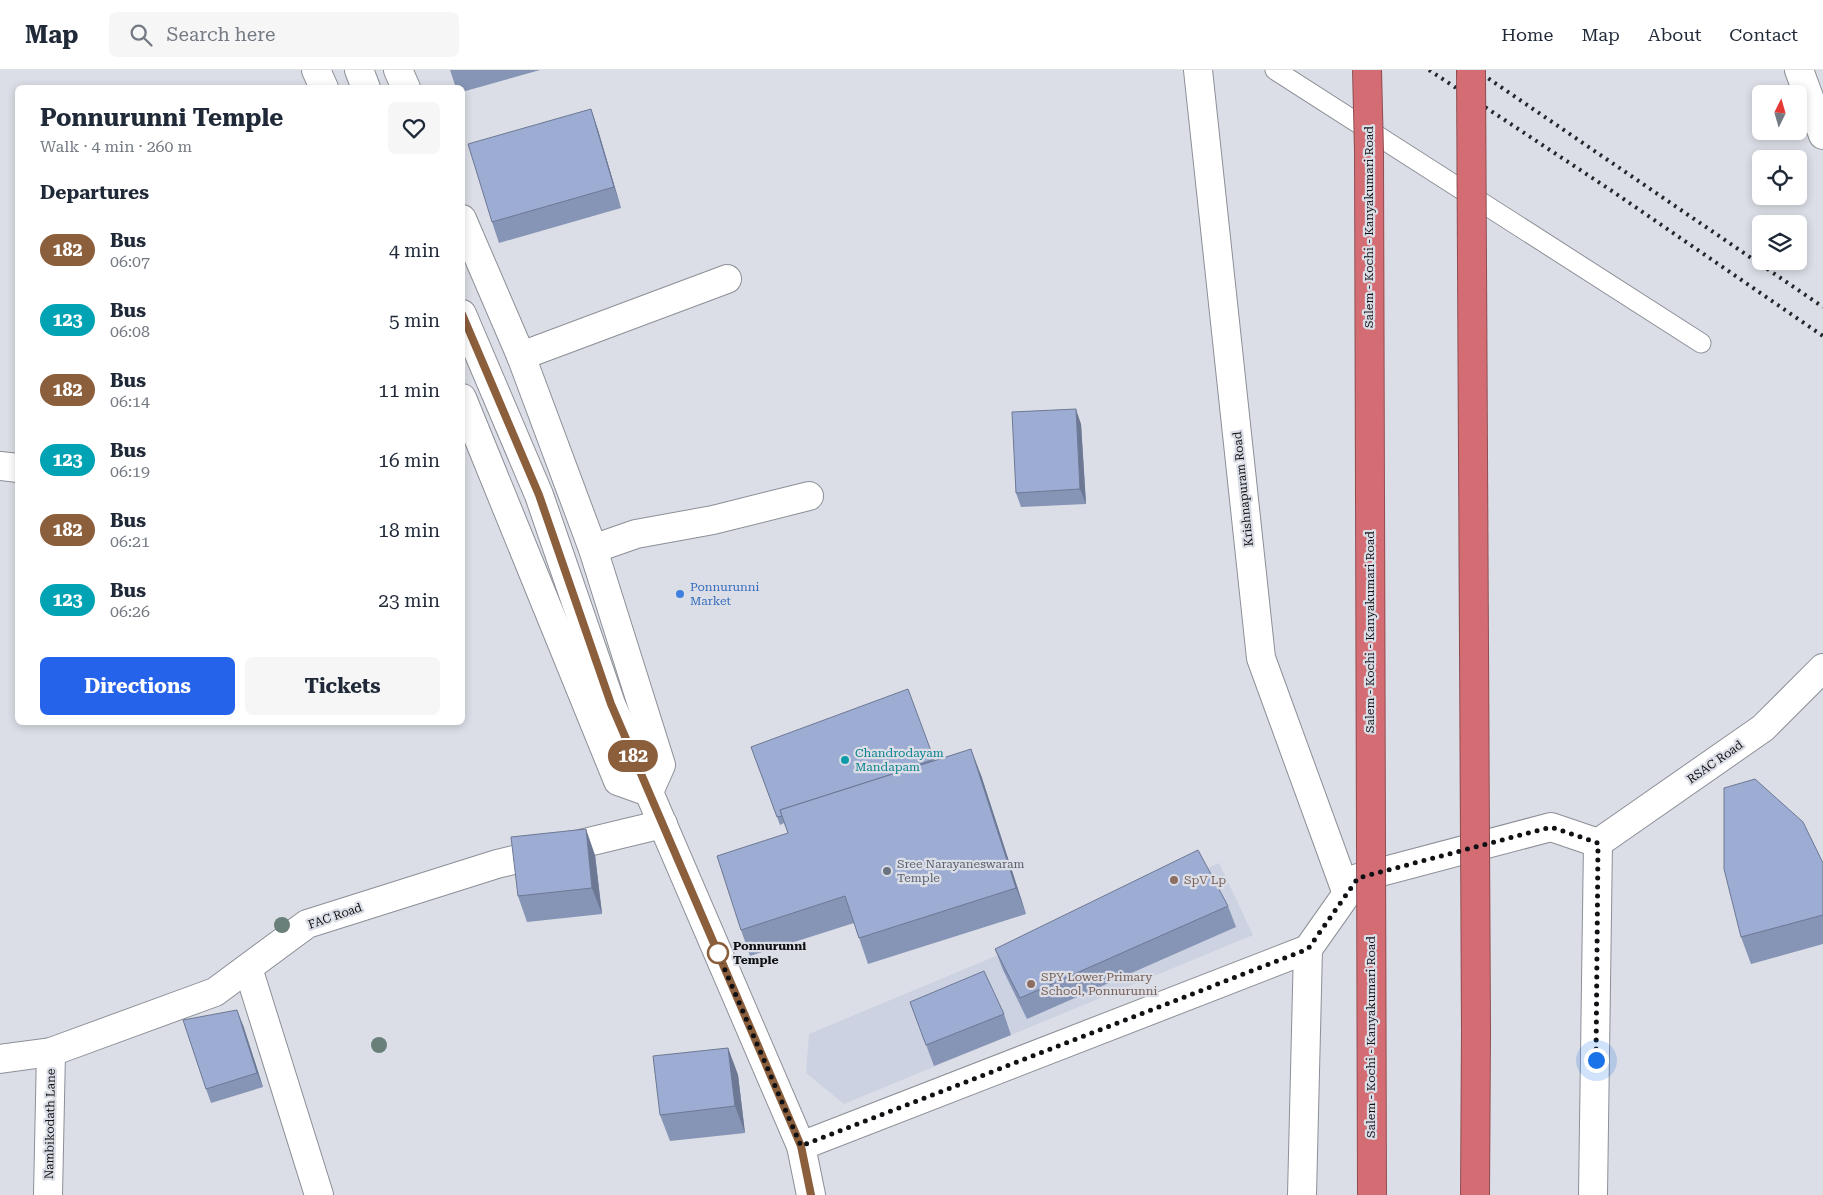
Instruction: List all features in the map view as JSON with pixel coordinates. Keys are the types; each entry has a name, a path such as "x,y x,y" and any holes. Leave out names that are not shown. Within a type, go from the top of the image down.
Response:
{"highway":[{"name":"Salem - Kochi - Kanyakumari Road","path":"1367,70 1369,180 1372,1195"},
{"path":"1471,70 1476,1032 1475,1195"}],"main road":[{"path":"316,70 323,85"},
{"path":"359,70 365,85"},
{"path":"398,70 405,85"},
{"name":"Krishnapuram Road","path":"1198,70 1261,658 1347,894"},
{"path":"1799,70 1823,135"},
{"path":"465,226 522,356 593,549 661,765 649,792"},
{"path":"522,356 726,279"},
{"path":"465,321 539,495 611,704 801,1146 811,1195"},
{"path":"465,405 618,781 649,792"},
{"path":"0,466 15,468"},
{"path":"593,549 636,534 713,520 809,496"},
{"name":"RSAC Road","path":"1598,843 1763,728 1823,668"},
{"name":"FAC Road","path":"0,1059 51,1052 215,992 307,924 497,864 662,824"},
{"path":"801,1146 1308,949 1358,878 1551,827 1598,843 1593,1195"},
{"path":"1302,1195 1308,949"},
{"path":"248,968 319,1195"},
{"name":"Nambikodath Lane","path":"48,1195 51,1052"}],"lane":[{"path":"1276,70 1701,343"}],"shaded area":[{"name":"SPY Lower Primary School, Ponnurunni","path":"1219,863 1253,935 844,1104 806,1073 809,1034"}],"building":[{"path":"591,109 614,187 492,222 468,144"},
{"path":"1076,409 1080,489 1016,493 1012,412"},
{"name":"Chandrodayam Mandapam","path":"908,689 934,759 780,810 782,816 777,817 751,747"},
{"name":"Sree Narayaneswaram Temple","path":"971,749 1016,888 859,938 845,896 741,930 717,856 788,833 780,810"},
{"path":"1755,779 1803,822 1823,863 1823,915 1741,937 1724,869 1724,788"},
{"path":"586,829 592,888 518,896 511,837"},
{"name":"SPY Lower Primary School, Ponnurunni","path":"1198,850 1228,906 1020,998 995,949"},
{"path":"984,971 1004,1014 926,1045 910,1002"},
{"path":"237,1010 257,1073 206,1089 183,1020"},
{"path":"728,1048 735,1106 660,1115 653,1056"}],"railway":[{"path":"1429,70 1612,191 1823,336"},
{"path":"1476,70 1823,307"}],"bus line":[{"name":"182","path":"465,321 539,495 611,704 801,1146 811,1195"}],"place":[{"name":"Ponnurunni Market","path":"680,594"},
{"name":"Chandrodayam Mandapam","path":"845,760"},
{"name":"Sree Narayaneswaram Temple","path":"887,871"},
{"name":"SpV Lp","path":"1174,880"},
{"name":"Ponnurunni Temple","path":"718,953"},
{"name":"SPY Lower Primary School, Ponnurunni","path":"1031,984"}],"route":[{"path":"718,953 716,949 801,1146 1308,949 1358,878 1551,827 1598,843 1596,1060"}]}
